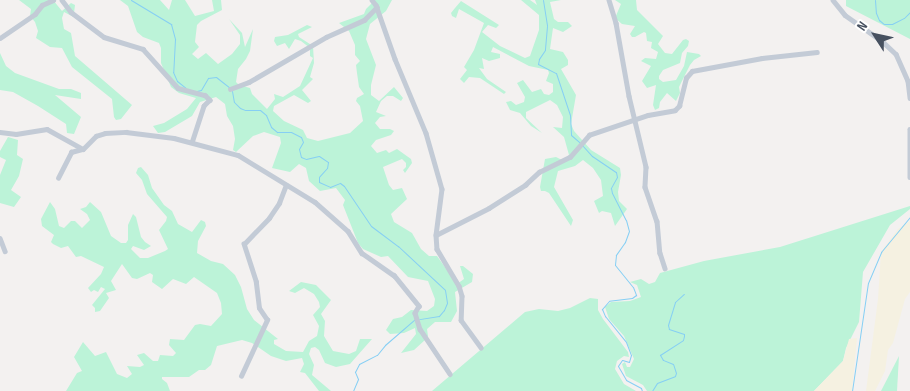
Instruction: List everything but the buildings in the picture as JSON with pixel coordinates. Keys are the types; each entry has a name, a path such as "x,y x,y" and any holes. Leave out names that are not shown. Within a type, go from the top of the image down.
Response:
{"street":[{"path":"0,38 35,14 42,6 53,0"},
{"path":"62,0 71,12 104,36 143,49 178,88 205,95 210,100 204,106 192,142"},
{"path":"372,0 376,6 394,59 413,98 426,133 442,190 436,235 440,257 459,286 462,296 462,320 481,348"},
{"path":"230,89 249,82 326,36 364,20 380,0"},
{"path":"609,0 616,23 646,167 645,187 657,221 660,254 665,268"},
{"path":"833,0 845,15 882,40 896,54 908,81 910,98"},
{"path":"436,235 489,208 525,185 539,172 570,157 589,134 676,110 686,78 692,71 762,58 817,52"},
{"path":"0,132 16,134 47,128 83,149"},
{"path":"910,129 910,177"},
{"path":"58,178 71,152 83,149 96,136 105,133 126,132 192,142 238,155 315,202 348,232 362,252 394,275 419,306 415,313 420,329 450,374"},
{"path":"241,376 267,320 259,308 256,282 244,244 269,218 279,203 286,185"},
{"path":"0,238 5,251"}],"green space":[{"path":"19,0 53,0 62,11 71,3 75,5 74,13 91,26 64,12 62,18 64,29 71,33 75,56 132,105 121,119 116,120 114,117 112,99 72,67 62,48 50,47 36,38 38,31 35,22 30,16 31,9"},
{"path":"120,0 160,0 169,10 172,0 185,0 195,16 214,11 212,0 221,0 222,10 197,25 195,42 199,47 192,54 198,59 206,53 218,64 232,54 240,44 240,35 229,19 242,33 245,47 253,29 250,51 238,69 236,82 239,85 250,88 252,94 267,109 275,99 274,94 283,97 300,86 313,58 310,56 310,48 301,41 295,39 289,49 285,43 277,46 274,41 275,37 288,35 307,25 312,27 298,34 299,37 313,46 314,63 310,77 313,79 302,90 311,101 308,103 294,95 274,106 273,111 284,121 303,130 307,138 318,141 350,133 363,121 360,106 356,101 357,98 364,94 359,87 356,65 360,61 355,55 355,45 349,31 339,23 364,14 366,9 375,0 392,0 386,11 370,24 366,39 376,65 371,85 371,95 379,101 394,87 403,98 401,101 393,96 387,96 381,101 376,112 386,116 380,117 375,123 380,129 394,131 391,135 376,140 371,146 377,153 386,150 389,153 397,149 411,159 412,163 405,173 403,170 406,167 406,163 402,159 383,167 389,185 393,190 402,188 407,199 391,214 394,222 412,233 421,249 429,256 437,256 457,284 464,279 460,266 463,266 473,274 472,282 455,292 457,311 451,322 435,322 427,329 428,336 425,340 414,350 401,353 416,334 415,328 404,333 390,334 386,330 393,319 402,317 411,310 427,311 434,306 435,299 428,281 408,277 388,256 381,257 363,249 358,243 343,205 345,200 336,188 320,191 309,181 306,168 299,164 290,172 272,168 281,143 280,137 264,132 253,136 236,152 233,150 235,139 233,126 227,116 225,104 216,97 200,102 192,116 165,132 158,133 153,126 164,123 187,109 196,98 179,93 171,87 161,63 159,43 143,37 137,32 128,6"},
{"path":"521,0 530,0 537,5 535,0 561,0 550,2 554,19 558,22 568,22 572,26 563,32 553,28 550,49 563,52 568,60 568,65 561,69 576,95 571,124 574,131 591,150 620,168 619,201 627,209 615,226 611,213 602,211 599,213 594,201 603,196 601,180 593,168 583,160 575,166 558,171 554,187 573,220 571,226 549,193 541,191 545,159 556,157 564,161 569,155 564,137 553,127 562,128 563,117 557,105 550,100 526,112 526,118 542,133 531,126 520,113 510,110 506,102 511,101 516,105 524,102 525,97 517,83 523,80 532,92 541,89 544,94 549,95 553,92 553,84 546,81 549,73 548,70 529,66 493,47 491,52 500,54 500,58 489,61 482,58 484,69 479,68 487,79 506,92 504,94 480,78 469,77 464,83 460,79 467,70 464,67 474,50 484,23 459,9 456,18 451,13 461,1 499,25 496,28 488,25 482,32 500,46 525,58 530,56 539,30 539,15"},
{"path":"615,0 636,0 637,10 663,36 658,44 665,53 672,54 683,40 689,41 688,46 682,53 680,63 663,70 659,76 659,79 663,82 676,80 684,66 687,52 701,56 690,65 679,87 680,93 676,101 667,93 660,102 659,108 655,110 653,105 656,85 647,88 642,81 651,66 641,61 645,58 656,59 658,52 651,48 652,42 647,41 646,33 644,32 632,37 630,34 635,26 622,24 615,18 621,4"},
{"path":"846,0 910,0 910,39 846,6"},
{"path":"0,53 6,66 15,73 59,89 71,89 81,93 81,99 55,95 81,117 74,134 67,133 66,124 38,106 13,92 0,90"},
{"path":"8,137 18,140 17,155 23,159 19,176 11,190 21,197 14,207 0,203 0,175 6,160 0,157 0,151"},
{"path":"141,167 148,175 152,188 164,205 172,211 178,224 192,232 201,220 205,222 206,226 198,241 197,253 211,261 223,264 235,275 241,287 247,309 254,320 278,339 274,340 274,344 286,351 303,352 309,341 317,336 319,326 313,315 320,307 319,302 314,294 304,288 295,293 289,291 301,282 316,285 331,300 321,314 325,321 324,336 333,351 349,354 356,351 360,339 372,339 350,364 336,367 325,363 319,350 315,347 311,348 309,354 314,365 312,375 331,391 319,391 305,373 300,372 304,364 302,358 286,361 271,356 252,343 242,340 217,346 211,365 205,370 199,370 189,377 162,377 170,391 66,391 77,373 82,371 74,357 83,342 95,356 106,352 117,374 127,378 132,374 127,366 140,367 144,365 137,355 144,353 153,361 158,361 160,355 173,356 176,353 169,345 170,339 184,340 195,325 211,326 222,314 221,303 217,293 194,277 186,284 173,279 162,289 152,282 153,275 150,273 137,279 132,278 122,264 111,281 116,290 106,293 109,298 100,311 95,312 95,308 92,305 105,289 101,287 98,292 94,290 91,292 88,288 101,274 104,267 81,256 76,257 68,246 61,248 53,244 51,242 54,235 42,226 41,219 50,202 55,209 59,226 64,228 71,221 75,221 82,228 90,220 87,214 80,209 86,207 90,202 101,212 111,236 121,243 126,243 128,240 128,225 133,214 136,217 141,237 151,246 144,250 133,246 131,249 140,258 148,258 165,251 168,249 159,230 167,217 147,194 142,180 136,173 138,168"},
{"path":"910,206 910,209 890,225 863,272 859,322 846,348 843,361 814,391 647,391 643,385 626,376 622,364 625,362 627,367 630,367 634,359 624,336 609,319 605,307 611,302 630,301 641,297 637,285 630,282 641,279 649,284 655,282 660,273 704,261 780,247"},
{"path":"590,298 598,299 598,310 603,319 628,352 629,357 624,356 617,361 615,369 624,384 636,391 432,391 525,312 539,309 558,311 570,308"},
{"path":"899,356 897,391 881,391"}],"sand":[{"path":"910,221 910,292 905,299 893,343 888,350 885,371 875,391 866,391 878,299 881,252 898,229"},
{"path":"857,338 852,391 814,391 843,361 849,339"}],"waterway":[{"path":"131,0 171,24 175,39 173,72 177,81 186,88"},
{"path":"543,0 547,26 545,50 538,64 556,73 570,115 571,135 579,142"},
{"path":"875,0 876,13 879,20 884,24 892,24 904,18 910,12"},
{"path":"197,91 201,90 208,78 216,77 230,88"},
{"path":"232,91 234,102 240,108 260,110 266,115 271,127 277,132 291,132 301,137 303,142 299,149 301,157 306,159 319,156 328,162 327,168 319,177 319,182 330,187 340,183 344,186 371,226 398,246 445,290 447,303 439,316 419,319"},
{"path":"582,145 592,156 616,172 617,177 611,188 612,193 626,220 629,231 625,242 616,255 615,265 633,287 636,295 632,298 609,301 602,309 605,316 626,342 631,355 629,362 622,360 618,366 626,380 641,388 642,391"},
{"path":"852,391 868,283 881,252 910,217"},
{"path":"652,391 657,383 675,376 676,373 673,364 663,360 660,355 683,340 684,334 669,329 668,325 675,302 684,294"},
{"path":"353,391 358,379 355,372 359,364 377,355 385,345 415,319"}]}
